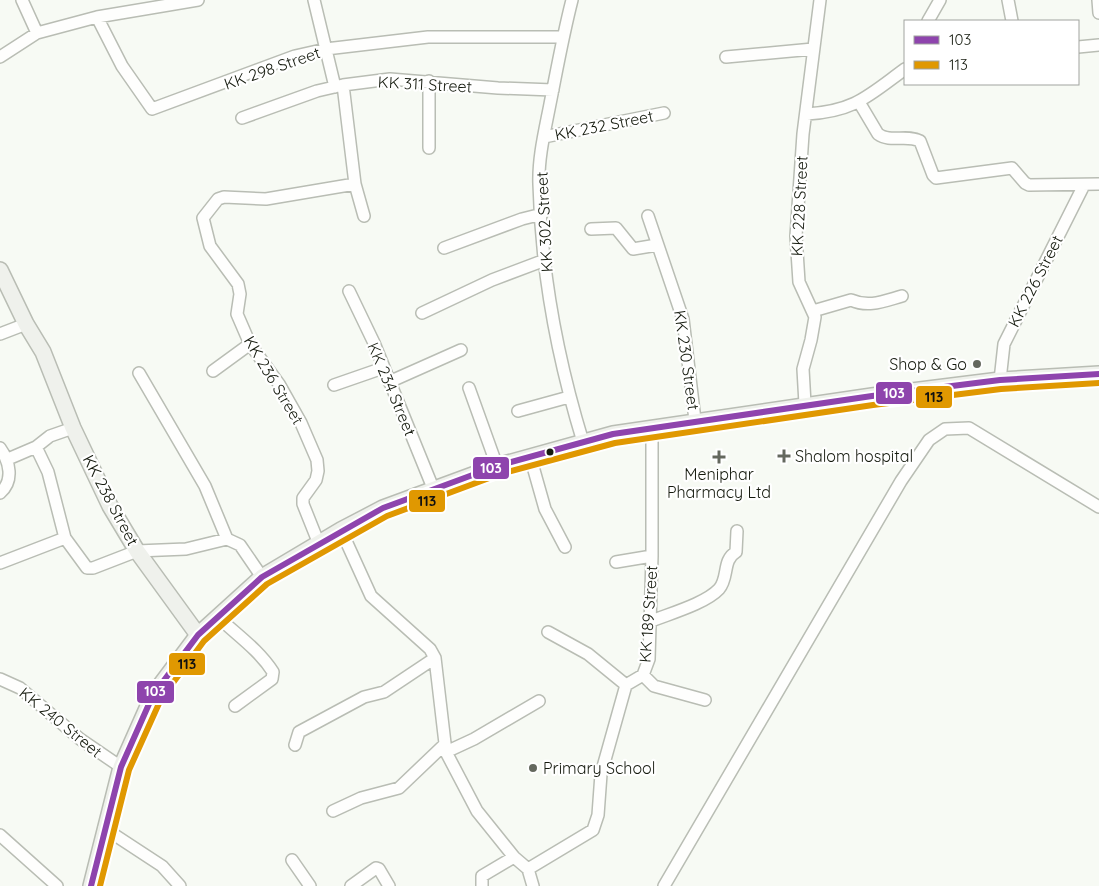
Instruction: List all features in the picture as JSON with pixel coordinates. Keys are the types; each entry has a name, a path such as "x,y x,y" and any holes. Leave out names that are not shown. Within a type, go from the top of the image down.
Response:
{"main road":[{"name":"KK 238 Street","path":"0,270 26,324 44,352 73,428 110,506 137,551"},
{"path":"91,886 104,828 121,767 153,695 198,635 262,577 341,530 384,508 433,488 530,456 652,427 805,404 1000,380 1099,374"},
{"path":"137,551 198,635"}],"street":[{"path":"22,0 37,34"},
{"path":"0,56 37,34 96,17 198,0"},
{"path":"314,0 326,49 339,86 355,184 364,216"},
{"name":"KK 302 Street","path":"572,0 562,37 538,182 555,341 583,442"},
{"name":"KK 228 Street","path":"805,404 802,369 815,327 813,311 802,291 796,257 813,49 820,0"},
{"path":"929,20 940,0"},
{"path":"1008,0 1012,20"},
{"path":"1099,2 1099,13"},
{"name":"KK 298 Street","path":"96,17 122,66 152,109 295,56 326,49 428,37 562,37"},
{"path":"1079,47 1099,45"},
{"path":"726,57 813,49"},
{"path":"807,114 839,111 859,102 904,70"},
{"name":"KK 311 Street","path":"242,118 339,86 390,79 498,88 553,90"},
{"path":"429,81 429,148"},
{"path":"859,102 878,134 883,138 915,138 920,141 933,175 936,178 1012,168 1025,183 1029,184 1099,184"},
{"name":"KK 232 Street","path":"544,137 664,113"},
{"name":"KK 236 Street","path":"319,544 303,504 303,498 316,480 318,471 317,460 301,422 279,384 250,344 236,314 240,294 238,284 210,246 203,218 218,199 224,196 266,199 355,184"},
{"name":"KK 226 Street","path":"1000,380 1004,344 1084,185"},
{"path":"444,248 522,218 542,214"},
{"name":"KK 230 Street","path":"648,216 656,245 683,319 695,420"},
{"path":"591,229 616,228 633,249 656,245"},
{"path":"422,314 492,280 545,260"},
{"name":"KK 234 Street","path":"349,291 433,488"},
{"path":"813,311 851,300 861,304 873,304 902,296"},
{"path":"0,334 26,324"},
{"path":"213,371 250,344"},
{"path":"389,382 461,350"},
{"path":"334,385 383,368"},
{"path":"139,373 205,486 227,538 240,545 262,577"},
{"path":"469,388 497,466"},
{"path":"518,411 569,397"},
{"name":"KK 189 Street","path":"528,869 593,830 598,815 601,774 626,684 642,675 649,659 652,556 652,427"},
{"path":"8,459 36,447 50,436 73,428"},
{"path":"664,886 901,481 929,440 944,429 969,428 1099,507"},
{"path":"36,447 48,472 65,538 87,568 93,568 137,551"},
{"path":"0,448 8,459 9,474 8,485 0,493"},
{"path":"530,456 545,509 565,547"},
{"path":"341,530 371,596 430,649 435,658 445,748 477,811 514,857 528,869 533,886"},
{"path":"649,622 709,597 719,589 728,558 736,549 737,531"},
{"path":"0,563 65,538"},
{"name":"KK 238 Street","path":"137,551 186,549 227,538"},
{"path":"616,562 652,556"},
{"path":"218,616 263,656 273,672 272,679 236,706"},
{"path":"548,632 588,654 626,684"},
{"path":"295,745 300,732 359,700 384,692 435,658"},
{"path":"642,675 654,686 705,700"},
{"name":"KK 240 Street","path":"0,679 20,688 80,739 121,767"},
{"path":"333,811 361,798 399,788 445,748 474,739 540,701"},
{"path":"104,828 162,866 180,886"},
{"path":"0,835 57,886"},
{"path":"482,886 482,876 514,857"},
{"path":"292,860 310,886"},
{"path":"351,886 376,868 379,869 389,886"}],"transit line":[{"name":"103","path":"91,886 121,767 153,695 198,635 262,577 383,508 497,466 613,434 872,396 1000,380 1099,374"},
{"name":"113","path":"100,886 129,770 161,699 204,641 267,584 387,516 500,474 615,443 873,405 1001,389 1099,383"}],"place":[{"name":"Shop & Go","path":"977,364"},
{"name":"Shalom hospital","path":"784,456"},
{"name":"Meniphar Pharmacy Ltd","path":"719,457"},
{"name":"Primary School","path":"533,768"}]}
